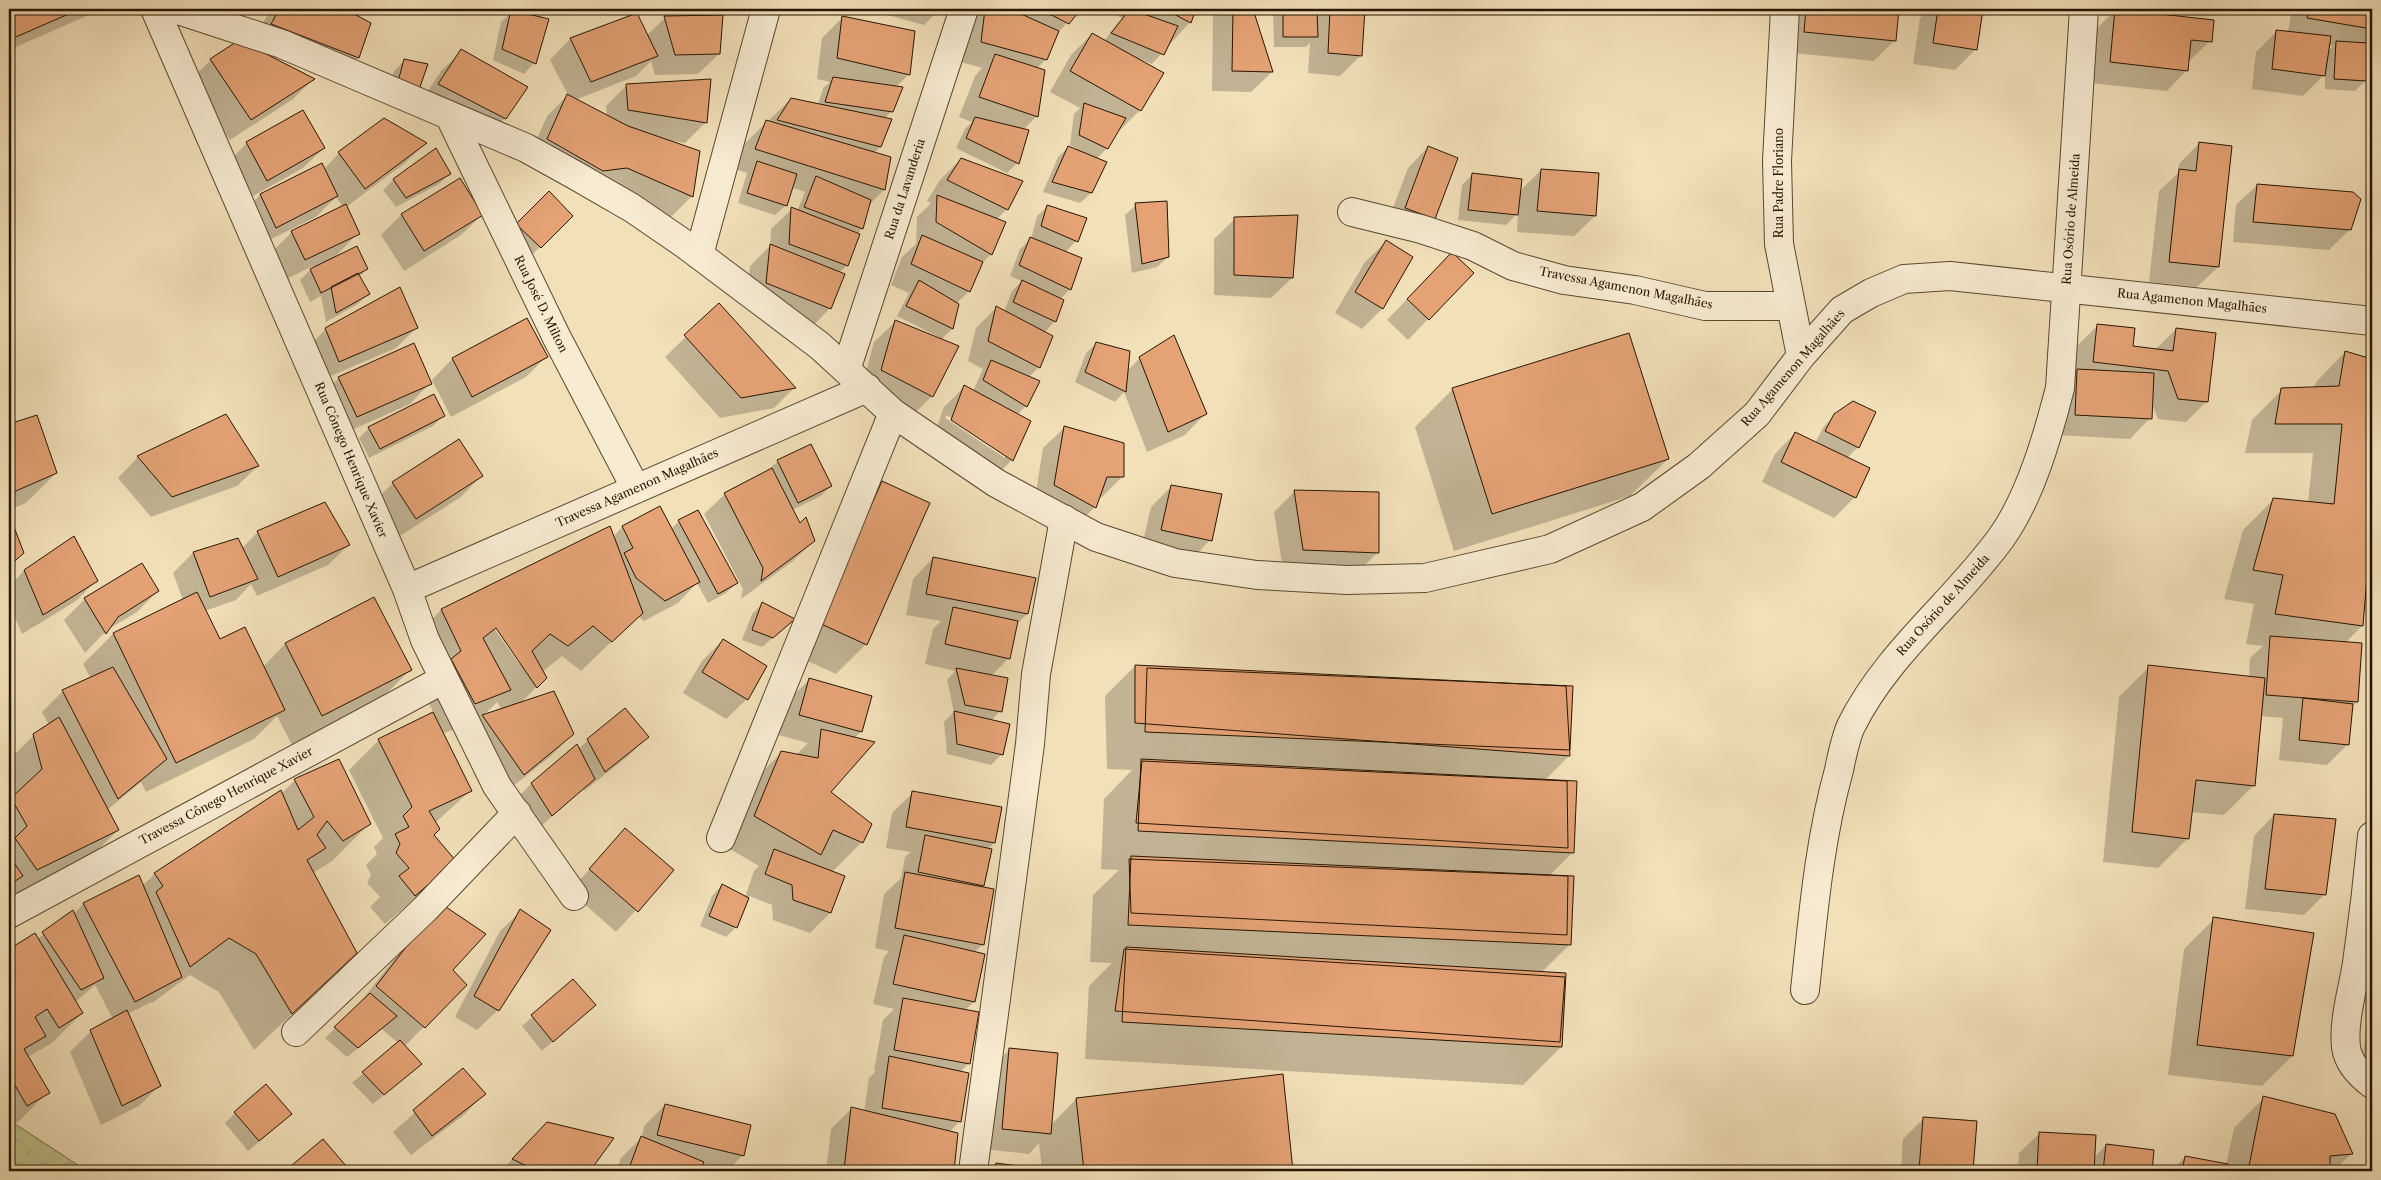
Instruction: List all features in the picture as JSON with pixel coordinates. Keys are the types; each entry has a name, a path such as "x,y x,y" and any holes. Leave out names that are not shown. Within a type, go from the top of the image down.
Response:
{"street":[{"name":"Rua Cônego Henrique Xavier","path":"155,9 407,589 425,640 498,786 574,896"},
{"name":"Rua Agamenon Magalhães","path":"175,9 282,44 526,148 573,174 632,208 699,255 820,346 894,413 996,483 1096,537 1176,563 1257,575 1347,580 1425,578 1550,549 1642,507 1699,466 1757,414 1801,356 1842,310 1871,292 1904,279 1950,276 2372,320"},
{"path":"699,255 766,9"},
{"name":"Rua da Lavanderia","path":"846,370 964,9"},
{"name":"Rua Padre Floriano","path":"1785,9 1777,161 1779,244 1801,356"},
{"name":"Rua Osório de Almeida","path":"1805,990 1826,822 1850,728 1870,694 1902,650 1971,576 2002,537 2024,495 2049,435 2060,388 2084,9"},
{"name":"Rua José D. Milton","path":"450,117 557,338 636,489"},
{"name":"Travessa Agamenon Magalhães","path":"1352,212 1429,232 1473,246 1512,266 1564,280 1635,290 1705,306 1790,306"},
{"name":"Travessa Agamenon Magalhães","path":"407,589 867,388"},
{"path":"721,838 894,413"},
{"path":"973,1171 1030,744 1036,674 1064,520"},
{"name":"Travessa Cônego Henrique Xavier","path":"9,914 444,679"},
{"path":"296,1032 424,909 517,813"},
{"path":"2368,1080 2352,1064 2346,1048 2372,836"}],"green space":[{"path":"9,1120 87,1171 9,1171"}],"building":[{"path":"9,9 80,9 9,40"},
{"path":"279,9 345,9 371,23 359,58 271,24"},
{"path":"985,9 1010,9 1059,31 1047,60 981,42"},
{"path":"1040,9 1081,9 1069,24"},
{"path":"1130,9 1178,26 1164,55 1111,33"},
{"path":"1164,9 1196,9 1191,23"},
{"path":"1233,9 1253,9 1273,72 1232,71"},
{"path":"1283,9 1317,9 1318,37 1283,37"},
{"path":"1330,9 1365,9 1362,56 1328,53"},
{"path":"1806,9 1899,9 1896,41 1804,32"},
{"path":"1938,9 1983,9 1977,50 1933,43"},
{"path":"2115,9 2214,20 2212,42 2191,40 2188,71 2110,62"},
{"path":"2309,9 2372,9 2372,29 2307,18"},
{"path":"511,10 549,19 536,64 502,49"},
{"path":"637,13 658,56 591,82 570,38"},
{"path":"723,15 720,54 675,55 664,16"},
{"path":"842,16 915,31 910,75 837,58"},
{"path":"2276,30 2331,36 2325,76 2272,69"},
{"path":"1092,33 1164,73 1141,111 1070,71"},
{"path":"239,40 315,79 251,120 210,59"},
{"path":"2336,41 2369,43 2367,81 2334,79"},
{"path":"461,49 528,87 506,119 438,84"},
{"path":"995,54 1045,70 1038,117 979,97"},
{"path":"404,59 428,64 420,87 395,93"},
{"path":"833,77 903,87 893,112 825,102"},
{"path":"711,79 707,123 628,110 626,84"},
{"path":"567,94 628,126 700,151 693,197 627,168 603,171 547,139"},
{"path":"791,98 892,119 881,147 777,120"},
{"path":"1084,103 1126,118 1108,149 1079,135"},
{"path":"303,110 325,148 267,181 246,142"},
{"path":"975,117 1029,130 1019,164 966,138"},
{"path":"384,118 427,143 365,189 338,152"},
{"path":"766,120 891,157 885,190 755,149"},
{"path":"2199,142 2232,146 2219,267 2169,262 2179,169 2196,171"},
{"path":"1068,146 1107,162 1092,193 1052,182"},
{"path":"1428,146 1458,158 1435,219 1405,208"},
{"path":"436,148 451,174 406,198 393,179"},
{"path":"961,158 1023,181 1008,210 947,180"},
{"path":"757,161 797,174 787,206 747,193"},
{"path":"322,163 338,196 276,228 260,194"},
{"path":"1541,169 1599,173 1596,216 1537,211"},
{"path":"1472,173 1522,179 1518,215 1468,210"},
{"path":"816,176 871,200 863,229 804,207"},
{"path":"460,178 483,215 424,251 401,214"},
{"path":"2257,184 2353,192 2361,199 2351,230 2253,222"},
{"path":"549,191 573,216 541,248 516,224"},
{"path":"937,195 1006,222 992,255 936,222"},
{"path":"1167,201 1169,257 1142,264 1135,203"},
{"path":"346,204 360,234 305,260 291,231"},
{"path":"1047,205 1087,218 1078,242 1041,226"},
{"path":"791,207 860,234 848,266 789,244"},
{"path":"1298,215 1293,278 1234,275 1234,217"},
{"path":"922,235 983,262 970,292 911,264"},
{"path":"1030,237 1082,258 1071,290 1019,265"},
{"path":"1386,240 1413,257 1383,309 1355,292"},
{"path":"770,244 845,274 831,309 766,283"},
{"path":"357,246 368,269 321,293 310,269"},
{"path":"1452,252 1474,273 1429,320 1407,299"},
{"path":"358,273 370,294 336,313 331,287"},
{"path":"919,280 959,304 953,329 906,306"},
{"path":"1022,280 1064,300 1056,322 1013,302"},
{"path":"400,287 418,328 339,362 325,328"},
{"path":"719,303 796,388 741,398 684,335"},
{"path":"996,306 1053,336 1040,368 988,341"},
{"path":"527,318 548,357 472,397 452,358"},
{"path":"895,320 959,346 933,397 881,370"},
{"path":"2097,324 2135,328 2133,346 2173,351 2176,328 2216,333 2208,402 2178,399 2168,371 2093,362"},
{"path":"1629,333 1669,459 1492,514 1452,388"},
{"path":"1174,335 1207,414 1168,432 1139,357"},
{"path":"1096,342 1130,351 1126,392 1085,372"},
{"path":"414,343 432,384 357,417 338,377"},
{"path":"2345,351 2372,359 2372,515 2363,626 2275,614 2283,575 2253,570 2273,498 2334,504 2342,424 2275,424 2281,388 2339,386"},
{"path":"991,360 1040,381 1027,407 983,380"},
{"path":"2077,369 2154,373 2152,419 2075,415"},
{"path":"964,385 1031,421 1013,461 951,420"},
{"path":"434,394 445,416 380,449 368,427"},
{"path":"1853,401 1876,412 1859,448 1825,431 1834,414"},
{"path":"226,414 259,466 172,497 137,456"},
{"path":"37,415 57,473 9,494 9,424"},
{"path":"1064,426 1124,443 1124,477 1107,477 1096,508 1054,485"},
{"path":"1795,432 1870,468 1856,498 1781,462"},
{"path":"459,439 483,476 416,519 392,482"},
{"path":"811,444 832,486 798,503 777,460"},
{"path":"772,468 800,523 806,517 815,541 761,581 763,568 724,493"},
{"path":"882,481 930,503 867,645 819,623"},
{"path":"1171,485 1222,494 1212,541 1161,530"},
{"path":"1294,490 1379,492 1379,553 1303,550"},
{"path":"325,502 350,545 278,577 257,531"},
{"path":"660,506 700,582 665,601 636,578 624,553 633,548 622,526"},
{"path":"698,510 738,583 718,594 678,520"},
{"path":"9,514 24,553 9,566"},
{"path":"610,526 643,613 612,642 593,626 568,646 550,634 532,651 547,678 537,688 496,628 483,638 511,690 475,704 451,659 461,651 441,609"},
{"path":"74,536 98,581 43,615 24,570"},
{"path":"238,538 258,579 210,597 193,552"},
{"path":"933,557 1036,578 1028,614 926,594"},
{"path":"142,563 159,591 118,617 106,634 84,598"},
{"path":"197,592 220,639 245,627 285,710 176,763 113,633"},
{"path":"374,597 412,670 322,716 285,643"},
{"path":"762,602 795,619 773,638 752,630"},
{"path":"953,607 1018,621 1010,659 945,644"},
{"path":"2270,636 2362,643 2358,702 2266,695"},
{"path":"723,639 767,666 748,700 702,672"},
{"path":"1135,665 1566,686 1570,756 1135,723"},
{"path":"2148,665 2265,678 2255,786 2196,780 2189,839 2132,832"},
{"path":"113,667 167,759 118,799 62,690"},
{"path":"956,668 1008,678 1002,712 965,705"},
{"path":"1147,668 1573,686 1570,750 1145,732"},
{"path":"809,678 872,696 862,732 799,715"},
{"path":"554,691 574,734 524,775 482,715"},
{"path":"2303,698 2353,704 2349,745 2299,740"},
{"path":"625,708 649,737 605,772 587,739"},
{"path":"954,711 1010,724 1003,755 957,744"},
{"path":"433,712 472,791 429,811 440,829 434,835 456,861 415,896 399,876 409,868 396,853 400,844 395,834 409,827 403,816 412,807 378,739"},
{"path":"59,717 119,830 37,870 15,838 27,826 11,798 42,769 33,734"},
{"path":"821,729 875,742 831,792 872,824 863,843 833,830 821,855 754,816 781,751 818,758"},
{"path":"577,744 595,779 552,816 531,783"},
{"path":"339,759 371,824 343,841 327,821 317,835 326,848 307,860 357,953 292,1014 256,954 229,938 190,967 156,892 163,886 154,873 281,790 298,830 314,817 294,779"},
{"path":"1141,759 1577,781 1574,853 1138,831"},
{"path":"1142,761 1567,781 1568,848 1136,823"},
{"path":"912,791 1002,807 995,843 906,827"},
{"path":"2274,814 2336,819 2326,895 2265,889"},
{"path":"625,828 674,870 638,912 589,869"},
{"path":"925,835 992,849 984,886 918,872"},
{"path":"774,849 845,876 831,913 793,900 792,885 765,874"},
{"path":"9,855 23,876 9,885"},
{"path":"1131,856 1574,876 1571,945 1128,925"},
{"path":"1129,859 1568,876 1567,935 1131,913"},
{"path":"905,872 994,889 984,945 895,928"},
{"path":"139,875 182,977 135,1002 83,903"},
{"path":"722,884 749,898 737,928 709,916"},
{"path":"440,903 486,934 453,970 467,985 425,1028 376,986"},
{"path":"520,909 551,930 499,1011 474,996"},
{"path":"73,910 104,978 81,990 42,932"},
{"path":"2213,917 2314,933 2293,1056 2197,1045"},
{"path":"35,933 83,1013 59,1028 47,1009 35,1017 46,1036 24,1049 50,1093 27,1106 9,1075 9,949"},
{"path":"904,935 985,954 975,1002 893,984"},
{"path":"1126,947 1566,973 1562,1047 1122,1022"},
{"path":"1124,949 1565,977 1560,1042 1115,1011"},
{"path":"573,979 596,1005 553,1042 531,1015"},
{"path":"370,993 397,1016 358,1048 334,1027"},
{"path":"903,998 979,1012 970,1064 894,1050"},
{"path":"127,1010 161,1086 122,1106 90,1030"},
{"path":"400,1040 422,1064 384,1095 362,1072"},
{"path":"1009,1048 1058,1053 1051,1134 1002,1129"},
{"path":"889,1056 969,1073 961,1122 882,1108"},
{"path":"463,1068 486,1094 432,1136 413,1110"},
{"path":"1283,1074 1293,1171 1084,1171 1076,1098"},
{"path":"266,1084 292,1114 259,1141 234,1112"},
{"path":"2263,1096 2335,1114 2353,1154 2330,1156 2330,1171 2248,1171"},
{"path":"665,1104 751,1125 744,1156 657,1135"},
{"path":"851,1107 958,1133 954,1171 844,1170"},
{"path":"1923,1117 1977,1121 1973,1171 1919,1171"},
{"path":"547,1122 614,1138 590,1171 537,1171 512,1159"},
{"path":"2039,1132 2096,1135 2094,1171 2037,1171"},
{"path":"641,1136 704,1162 700,1171 628,1171"},
{"path":"323,1139 347,1167 342,1171 285,1171"},
{"path":"2106,1144 2154,1150 2152,1171 2103,1171"},
{"path":"2185,1156 2228,1164 2226,1171 2182,1171"},
{"path":"996,1163 1056,1171 994,1171"}]}
